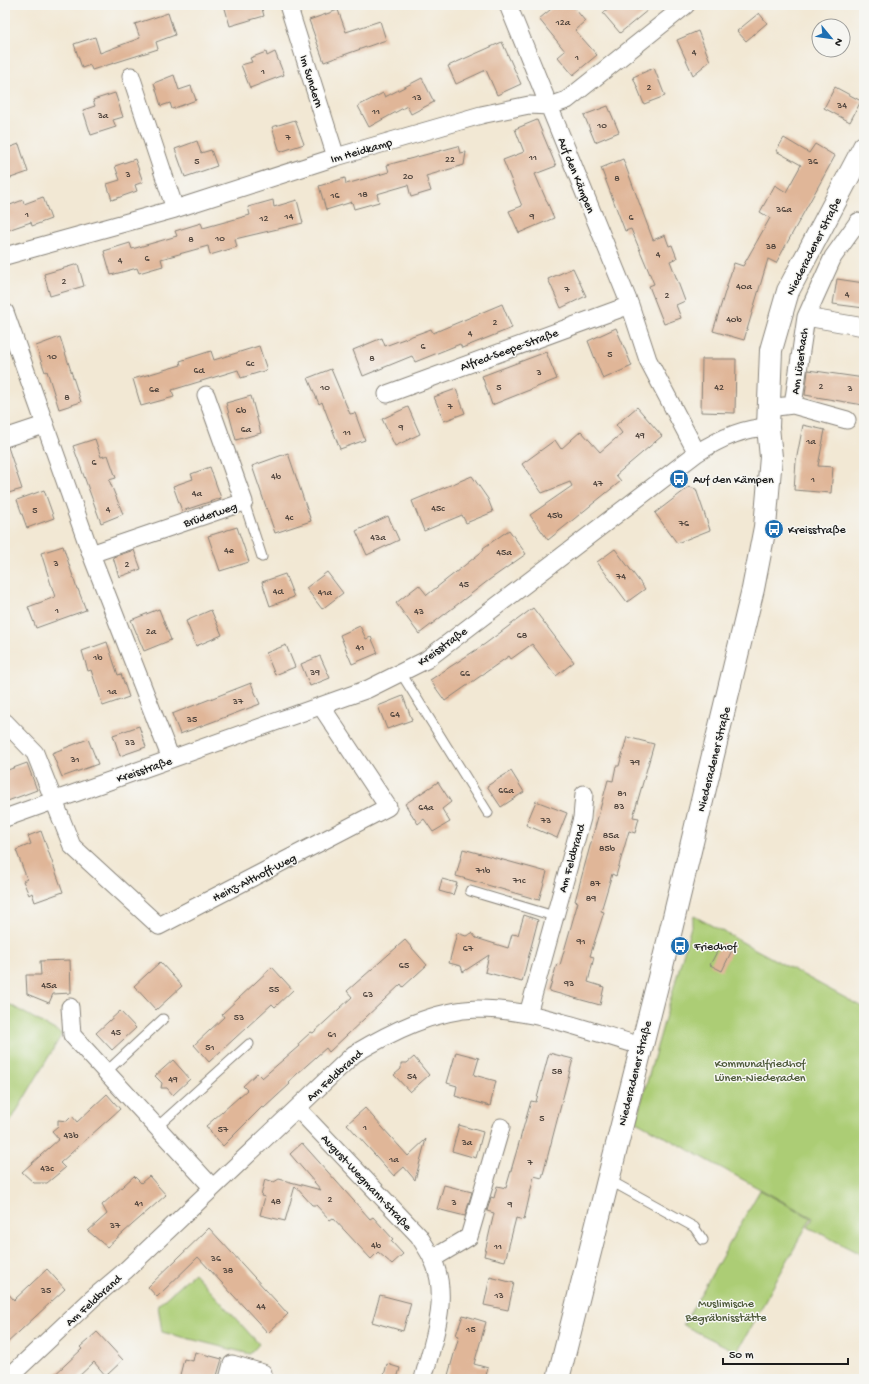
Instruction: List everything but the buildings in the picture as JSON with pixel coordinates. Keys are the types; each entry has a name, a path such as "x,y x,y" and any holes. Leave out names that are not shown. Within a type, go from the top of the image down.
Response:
{"street":[{"name":"Im Sundern","path":"288,5 336,157"},
{"name":"Auf den Kämpen","path":"508,5 630,305 648,360 697,453"},
{"path":"550,106 567,100 686,5"},
{"path":"131,76 175,209"},
{"name":"Im Heidkamp","path":"5,256 175,209 336,157 481,115 529,105 550,106"},
{"name":"Niederadener Straße","path":"558,1379 753,589 765,528 771,457 768,418 771,350 788,291 864,147"},
{"name":"Am Lüserbach","path":"793,405 806,317 833,257 858,222 864,224"},
{"name":"Alfred-Seepe-Straße","path":"387,394 630,305"},
{"path":"5,312 91,554 171,759"},
{"name":"Am Lüserbach","path":"806,317 864,327"},
{"name":"Brüderweg","path":"91,554 244,502 206,395"},
{"name":"Am Lüserbach","path":"768,418 793,405 847,420"},
{"name":"Kreisstraße","path":"5,818 368,689 426,660 697,453 727,437 749,429 768,418"},
{"path":"5,438 44,425"},
{"name":"Heinz-Althoff-Weg","path":"53,801 72,846 159,926 388,808 321,706"},
{"path":"5,722 35,753 53,801"},
{"name":"Am Feldbrand","path":"528,1014 582,818 584,794"},
{"path":"70,1007 72,1035 212,1187"},
{"name":"Am Feldbrand","path":"7,1379 93,1298 125,1271 354,1054 391,1032 444,1014 478,1009 528,1014 641,1046"},
{"name":"August-Wegmann-Straße","path":"297,1108 419,1236 432,1259 438,1281 440,1306 436,1331 423,1379"},
{"path":"432,1259 469,1238 501,1127"},
{"path":"228,1379 232,1364 263,1373 262,1379"}],"lane":[{"path":"244,502 262,557"},
{"path":"401,673 488,813"},
{"path":"470,891 554,916"},
{"path":"106,1072 163,1018"},
{"path":"157,1127 249,1044"},
{"path":"608,1179 694,1228 704,1240"}],"green space":[{"name":"Kommunalfriedhof Lünen-Niederaden","path":"694,916 864,1008 864,1256 808,1227 813,1218 636,1121"},
{"path":"5,1002 62,1034 5,1131"},
{"name":"Muslimische Begräbnisstätte","path":"760,1190 811,1218 737,1352 683,1325"},
{"path":"194,1273 259,1344 250,1354 162,1332 158,1305"}],"place":[{"name":"Auf den Kämpen","path":"679,479"},
{"name":"Kreisstraße","path":"774,529"},
{"name":"Friedhof","path":"680,946"}]}
